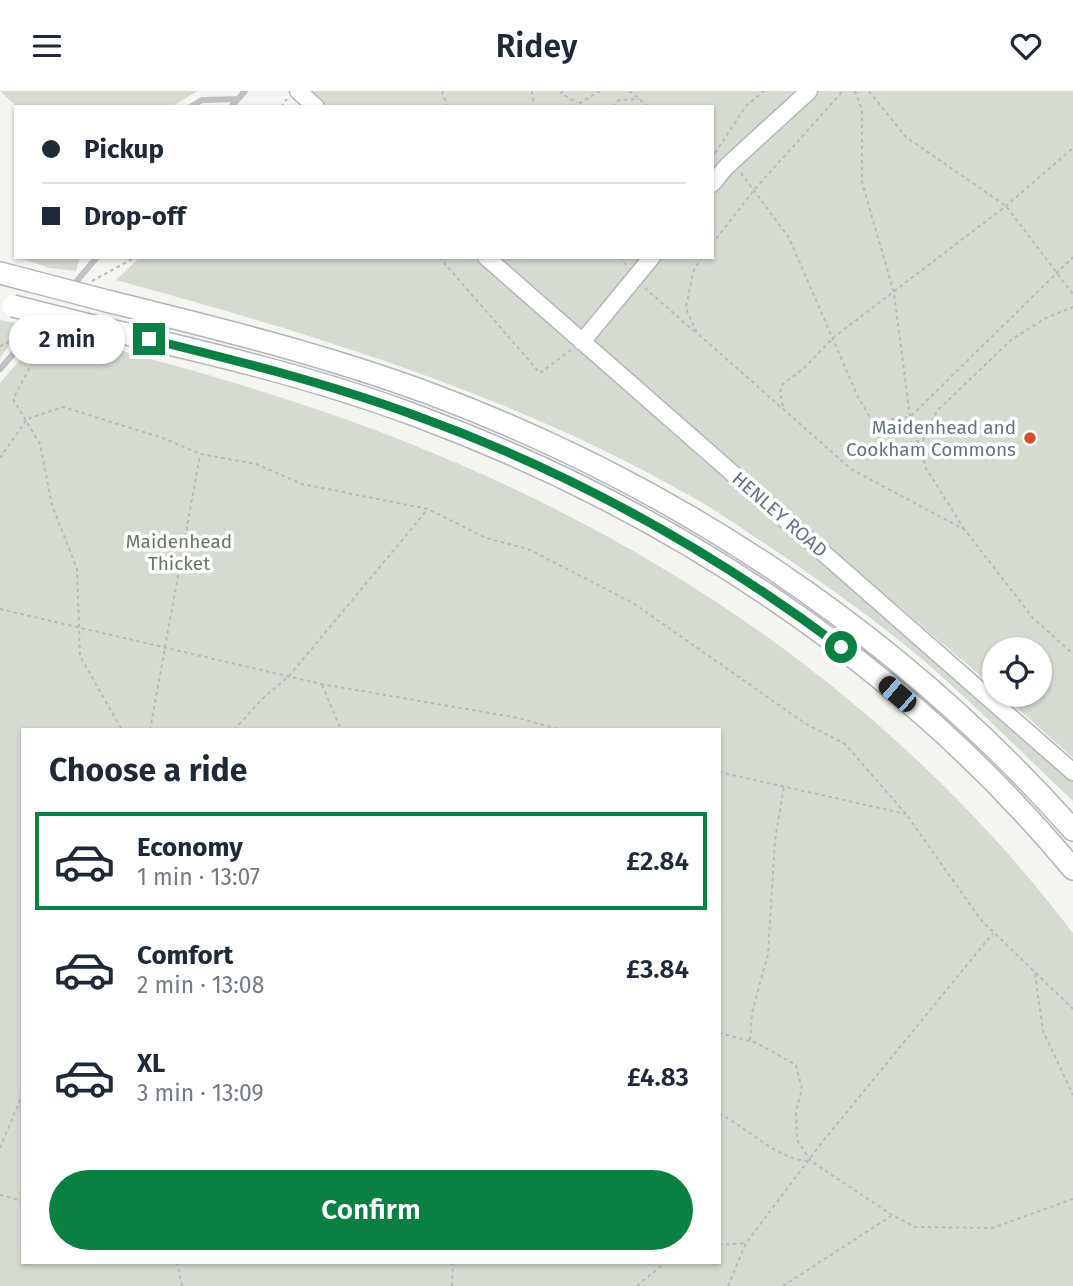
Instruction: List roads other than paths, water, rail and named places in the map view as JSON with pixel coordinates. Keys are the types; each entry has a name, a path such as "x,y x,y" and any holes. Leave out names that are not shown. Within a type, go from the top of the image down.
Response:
{"highway":[{"path":"0,273 315,355 432,395 542,441 676,509 773,567 881,647 967,720 1024,776 1073,830"},
{"path":"6,304 282,372 415,415 516,456 628,511 765,593 841,647 969,757 1070,867"}],"street":[{"path":"298,91 314,105"},
{"path":"714,182 727,166 809,91"},
{"name":"HENLEY ROAD","path":"488,259 1073,772"},
{"path":"582,342 650,259"}],"lane":[{"path":"233,105 245,91"},
{"path":"193,105 202,100 238,99"},
{"path":"64,295 95,259"},
{"path":"0,369 56,305"}],"place":[{"name":"Maidenhead and Cookham Commons","path":"1030,438"}],"park label":[{"name":"Maidenhead Thicket","path":"179,552"}]}
